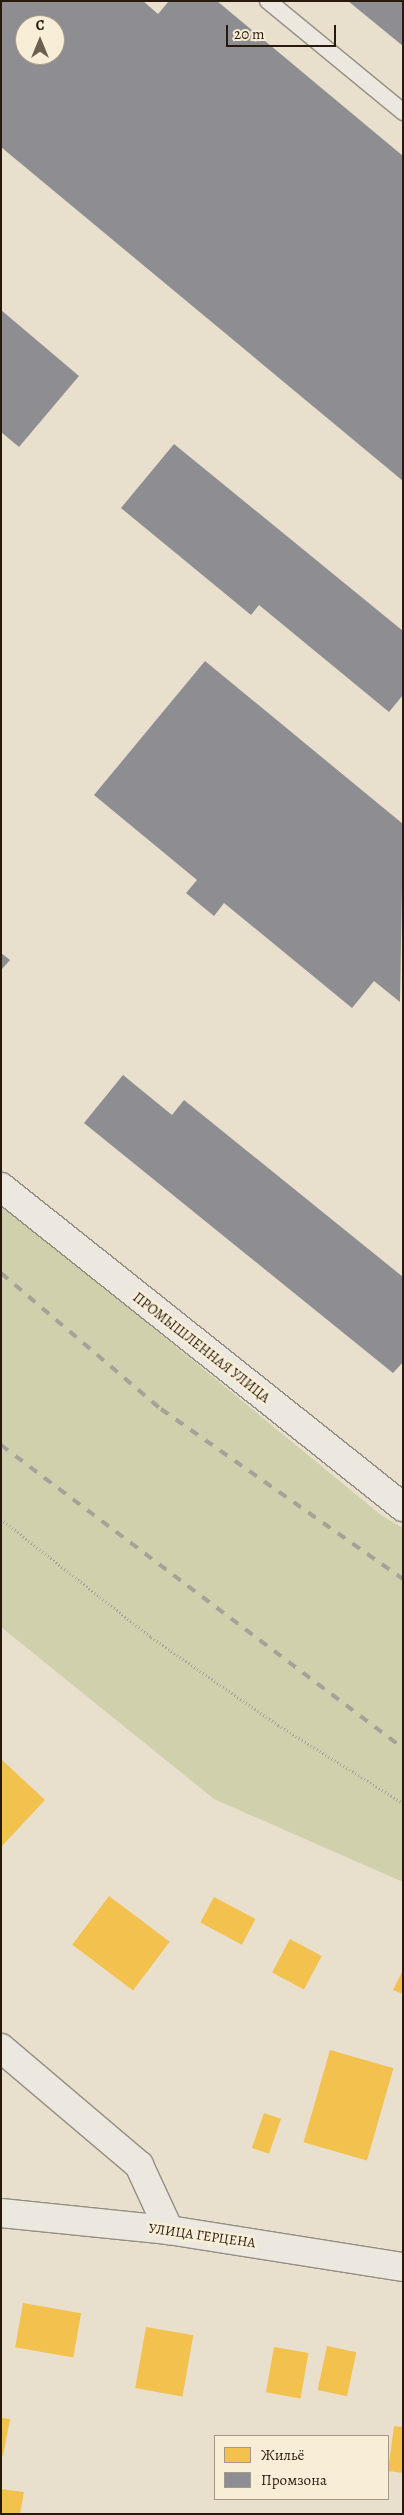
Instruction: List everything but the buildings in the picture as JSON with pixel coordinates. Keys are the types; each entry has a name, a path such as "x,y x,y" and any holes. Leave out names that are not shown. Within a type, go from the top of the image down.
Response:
{"street":[{"name":"ПРОМЫШЛЕННАЯ УЛИЦА","path":"1,1187 403,1507"},
{"path":"1,2048 139,2165 168,2230"},
{"name":"УЛИЦА ГЕРЦЕНА","path":"1,2213 168,2230 403,2267"}],"lane":[{"path":"268,1 403,112"}],"path":[{"path":"1,1519 151,1638 278,1725 403,1803"}],"green space":[{"path":"1,1203 381,1515 403,1528 403,1882 214,1799 1,1627"}],"railway":[{"path":"1,1273 161,1409 403,1579"},
{"path":"1,1445 403,1748"}]}
